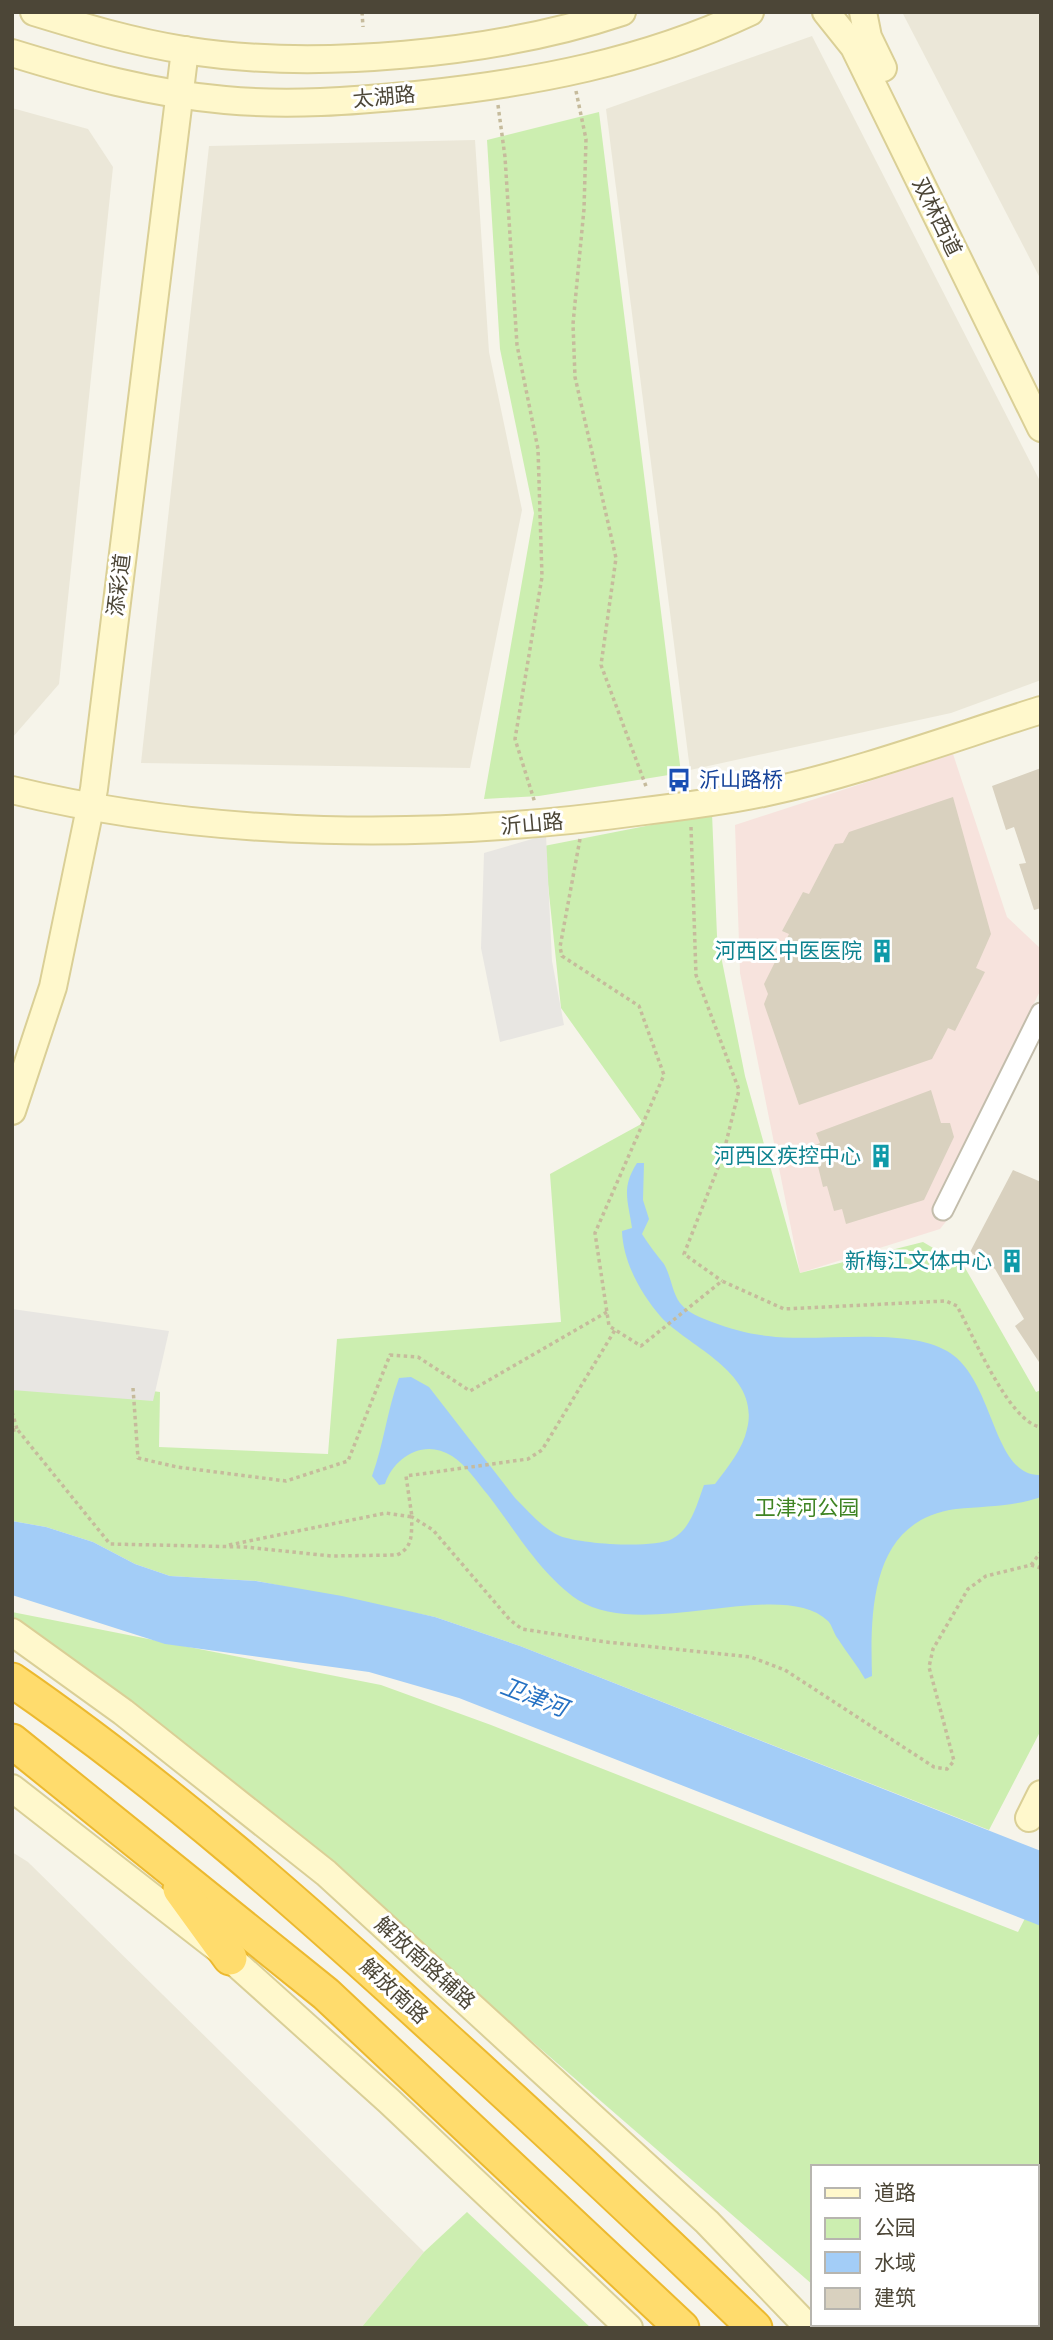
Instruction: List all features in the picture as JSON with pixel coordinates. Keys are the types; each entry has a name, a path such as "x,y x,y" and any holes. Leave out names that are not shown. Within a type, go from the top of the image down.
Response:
{"highway":[{"name":"解放南路","path":"17,1683 181,1808 345,1946 646,2223 755,2328"},
{"path":"12,1741 152,1851 326,1994 682,2328"},
{"path":"152,1851 230,1958"},
{"path":"611,2261 647,2266 656,2259 656,2247 646,2223"}],"street":[{"name":"太湖路","path":"34,12 185,50 301,57 390,56 487,44 591,23 622,12"},
{"name":"太湖路","path":"12,53 84,73 180,93 224,100 308,103 495,87 572,74 714,29 750,12"},
{"name":"双林西道","path":"825,12 854,47 1041,428"},
{"name":"双林西道","path":"863,12 868,37 1041,394"},
{"name":"添彩道","path":"12,1111 53,987 92,798 185,50"},
{"name":"沂山路","path":"12,790 214,806 421,814 536,808 649,794 838,759 1041,694"},
{"name":"沂山路","path":"12,773 92,798 174,819 304,828 491,827 584,819 690,805 812,782 1041,710"},
{"path":"943,1210 1041,1013"},
{"name":"解放南路辅路","path":"12,1632 123,1712 326,1873 707,2222 809,2328"},
{"path":"12,1788 230,1958 389,2101 629,2328"},
{"path":"1029,1818 1041,1794"}],"path":[{"path":"362,12 363,27"},
{"path":"572,74 586,139 573,324 575,377 616,558 601,665 649,794"},
{"path":"495,87 505,157 517,345 538,449 542,577 515,739 536,808"},
{"path":"690,805 696,975 739,1090 723,1155 684,1254 722,1280 784,1309 946,1301 957,1306 1014,1407 1028,1425 1041,1427"},
{"path":"584,819 560,947 562,956 639,1006 664,1075 595,1233 609,1326 641,1346 722,1280"},
{"path":"133,1388 138,1458 177,1467 286,1481 348,1461 390,1355 418,1357 470,1391 607,1312"},
{"path":"12,1412 15,1430 110,1544 222,1546 331,1556 397,1555 405,1551 411,1542 412,1517 406,1476 528,1459 542,1450 615,1330"},
{"path":"222,1546 386,1513 412,1517 432,1530 510,1620 522,1629 606,1642 751,1657 785,1670 934,1767 947,1769 954,1761 929,1667 933,1649 968,1589 986,1576 1031,1564 1041,1552"},
{"path":"1031,1564 1041,1568"}],"shaded area":[{"path":"902,12 1041,12 1041,280"},
{"path":"812,36 1041,483 1041,680 951,713 690,770 606,109"},
{"path":"12,108 88,129 113,167 59,684 12,738"},
{"path":"475,140 489,352 522,510 470,768 141,763 209,146"},
{"path":"953,754 1007,917 1041,949 1041,989 933,1211 948,1219 940,1229 800,1273 740,973 735,825"},
{"path":"546,835 552,961 564,1025 500,1042 481,948 484,853"},
{"path":"12,1309 169,1331 153,1401 12,1390"},
{"path":"12,1852 28,1862 424,2252 361,2328 12,2328"}],"green space":[{"path":"599,112 681,773 539,796 484,799 534,513 500,349 487,140"},
{"name":"卫津河公园","path":"712,813 717,936 745,1076 800,1273 923,1242 964,1266 1036,1392 1041,1390 1041,1730 989,1830 520,1646 435,1617 257,1581 170,1576 135,1564 93,1542 46,1527 12,1521 12,1373 160,1392 159,1447 328,1454 337,1339 561,1322 550,1174 643,1123 561,1008 544,846"},
{"path":"12,1612 381,1685 491,1725 1018,1932 1041,1887 1041,2328 858,2326 1039,2326 1039,2165 811,2165 811,2283 264,1809 12,1616"},
{"path":"467,2212 591,2328 361,2328 424,2252"}],"water":[{"path":"637,1163 644,1163 643,1200 649,1219 642,1234 664,1264 677,1299 687,1310 719,1325 761,1335 788,1338 908,1339 929,1343 947,1351 963,1364 975,1382 1012,1461 1025,1472 1041,1475 1041,1497 1009,1504 956,1509 928,1517 907,1530 892,1549 881,1571 872,1623 872,1676 865,1679 828,1621 806,1609 778,1605 746,1606 638,1615 606,1611 578,1600 540,1565 467,1469 452,1456 441,1451 431,1449 411,1453 395,1466 385,1484 379,1485 372,1476 399,1378 411,1377 429,1387 515,1498 554,1533 570,1539 633,1545 662,1542 679,1535 692,1515 704,1485 715,1484 738,1451 747,1429 749,1409 744,1392 734,1377 661,1317 634,1277 622,1231 632,1228 627,1187"},
{"name":"卫津河","path":"12,1521 46,1527 93,1542 135,1564 170,1576 256,1581 342,1596 435,1617 520,1646 1041,1851 1041,1926 459,1698 369,1672 165,1644 12,1595"}],"building":[{"path":"1041,768 1041,908 1034,910 1019,864 1026,863 1014,827 1006,830 992,786"},
{"name":"河西区中医医院","path":"953,797 991,934 976,968 985,972 955,1031 948,1028 932,1059 799,1105 764,1004 768,994 764,984 789,934 782,931 803,892 809,894 835,844 843,843 849,832"},
{"name":"河西区疾控中心","path":"931,1090 941,1123 950,1123 954,1137 924,1200 846,1224 842,1209 834,1211 827,1186 823,1187 813,1146 820,1143 816,1133"},
{"name":"新梅江文体中心","path":"1013,1170 1041,1182 1041,1365 1015,1326 1024,1319 995,1269 970,1252"}],"place":[{"name":"沂山路桥","path":"679,780"},
{"name":"河西区中医医院","path":"882,951"},
{"name":"河西区疾控中心","path":"881,1156"},
{"name":"新梅江文体中心","path":"1012,1261"}]}
